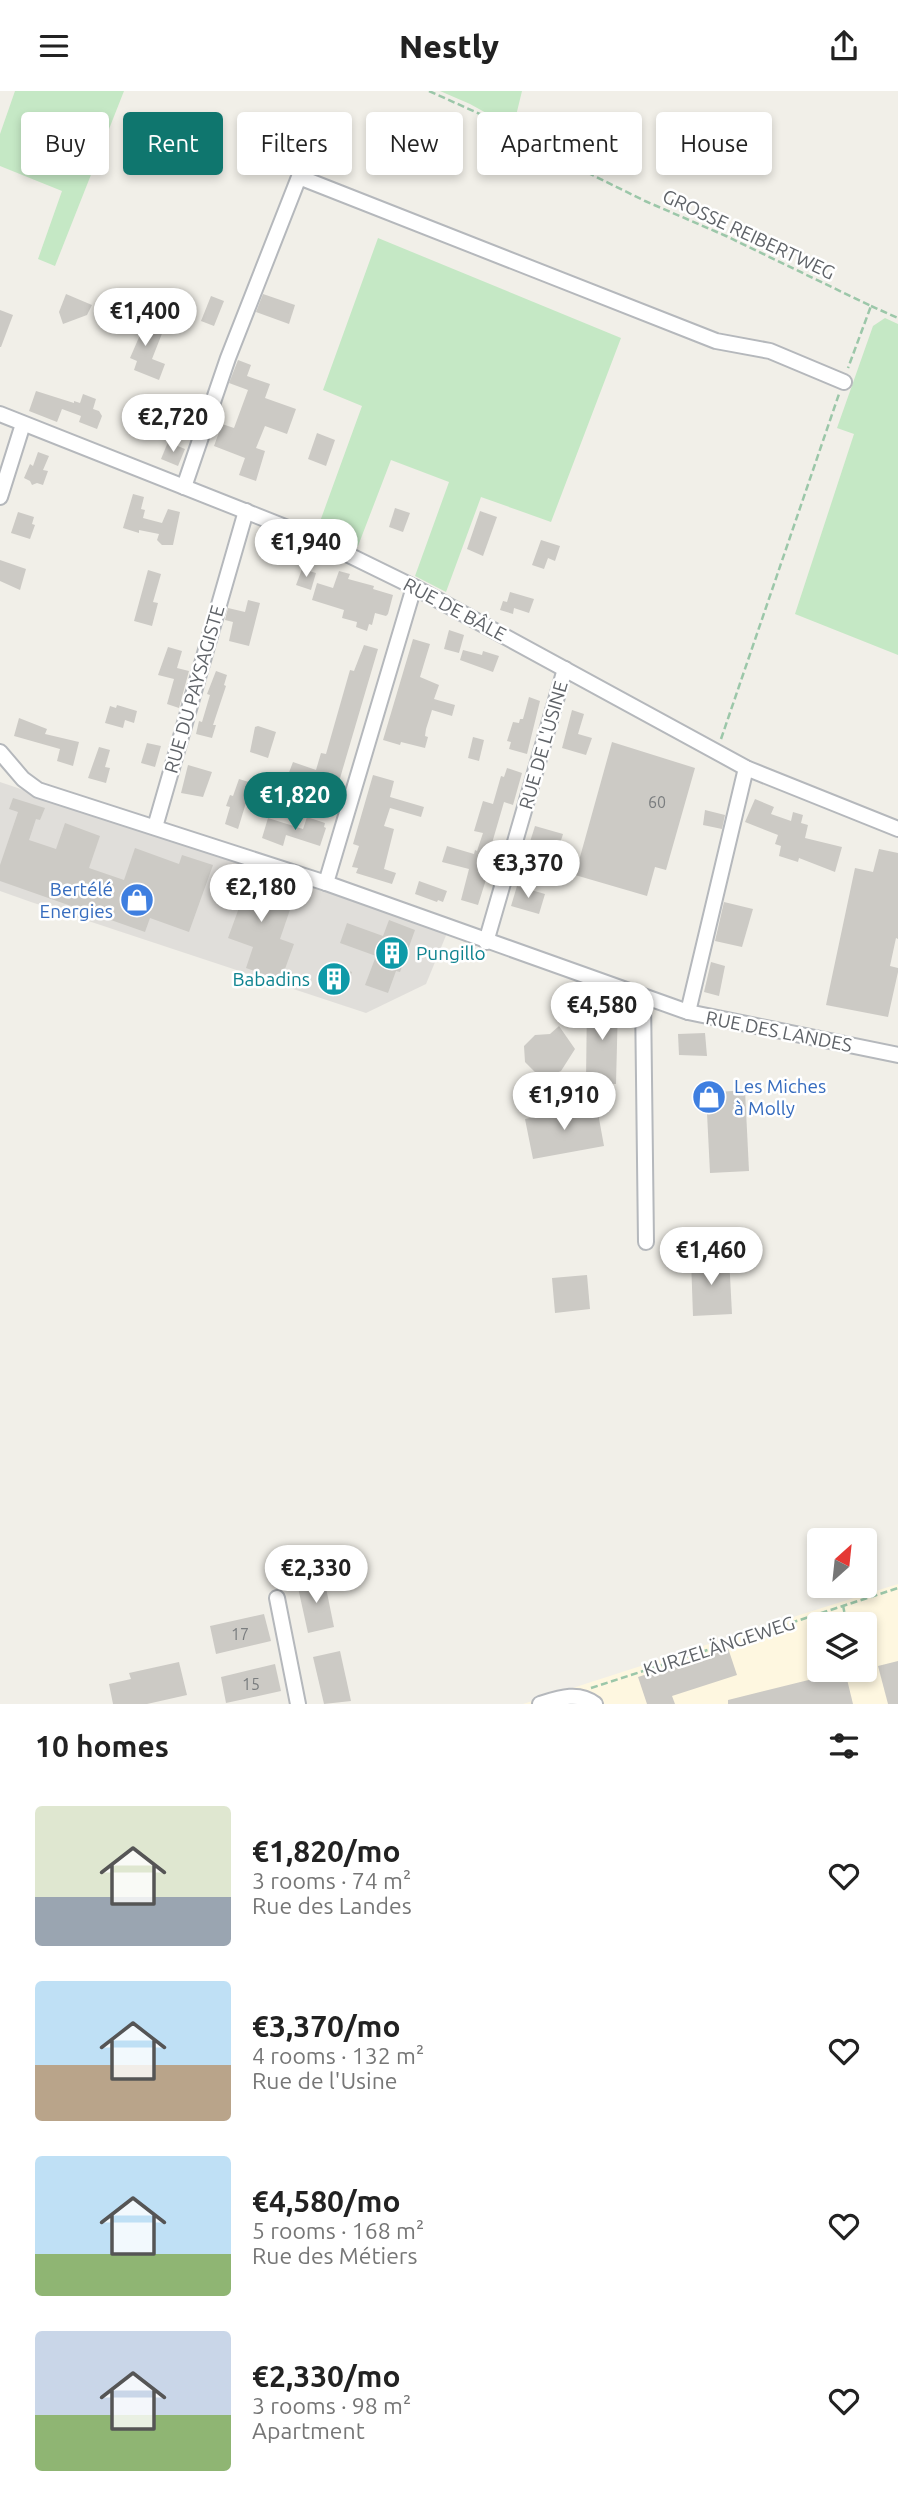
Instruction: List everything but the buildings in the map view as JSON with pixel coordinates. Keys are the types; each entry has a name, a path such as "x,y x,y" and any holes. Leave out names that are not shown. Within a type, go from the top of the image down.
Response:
{"street":[{"path":"184,487 228,358 299,177 716,341 770,351 844,382"},
{"name":"RUE DE BÂLE","path":"0,414 318,540 414,587 746,768 898,829"},
{"path":"0,496 23,424"},
{"name":"RUE DU PAYSAGISTE","path":"155,827 246,511"},
{"path":"326,883 414,587"},
{"name":"RUE DE L'USINE","path":"486,942 565,669"},
{"name":"RUE DES LANDES","path":"0,752 23,779 38,790 326,883 688,1012 897,1050"},
{"path":"688,1012 746,768"},
{"path":"643,997 646,1242"},
{"path":"277,1598 298,1704"},
{"path":"540,1704 579,1695 596,1704"}],"path":[{"name":"GROSSE REIBERTWEG","path":"429,91 491,119 560,159 632,195 726,236 898,318"},
{"path":"716,752 871,306"},
{"name":"KURZELÄNGEWEG","path":"587,1689 898,1588"},
{"path":"842,1605 844,1612"}],"shaded area":[{"path":"0,782 447,933 426,984 366,1013 31,902 0,891"},
{"path":"898,1584 898,1704 523,1704 807,1613 807,1682 877,1682 877,1612 809,1612 854,1598 877,1598 877,1591"}],"green space":[{"path":"15,91 124,91 109,129 109,112 21,112 21,174 0,166 0,134"},
{"path":"440,91 522,91 517,112 484,112"},
{"path":"22,175 91,175 55,266 38,259 62,191"},
{"path":"378,238 621,338 551,522 481,497 446,592 415,576 449,482 391,460 358,546 318,527 362,406 323,390"},
{"path":"885,318 898,324 898,655 795,614 854,434 837,428 873,326"}],"place":[{"name":"Bertélé Energies","path":"137,900"},
{"name":"Pungillo","path":"392,953"},
{"name":"Babadins","path":"334,979"},
{"name":"Les Miches à Molly","path":"709,1097"}]}
